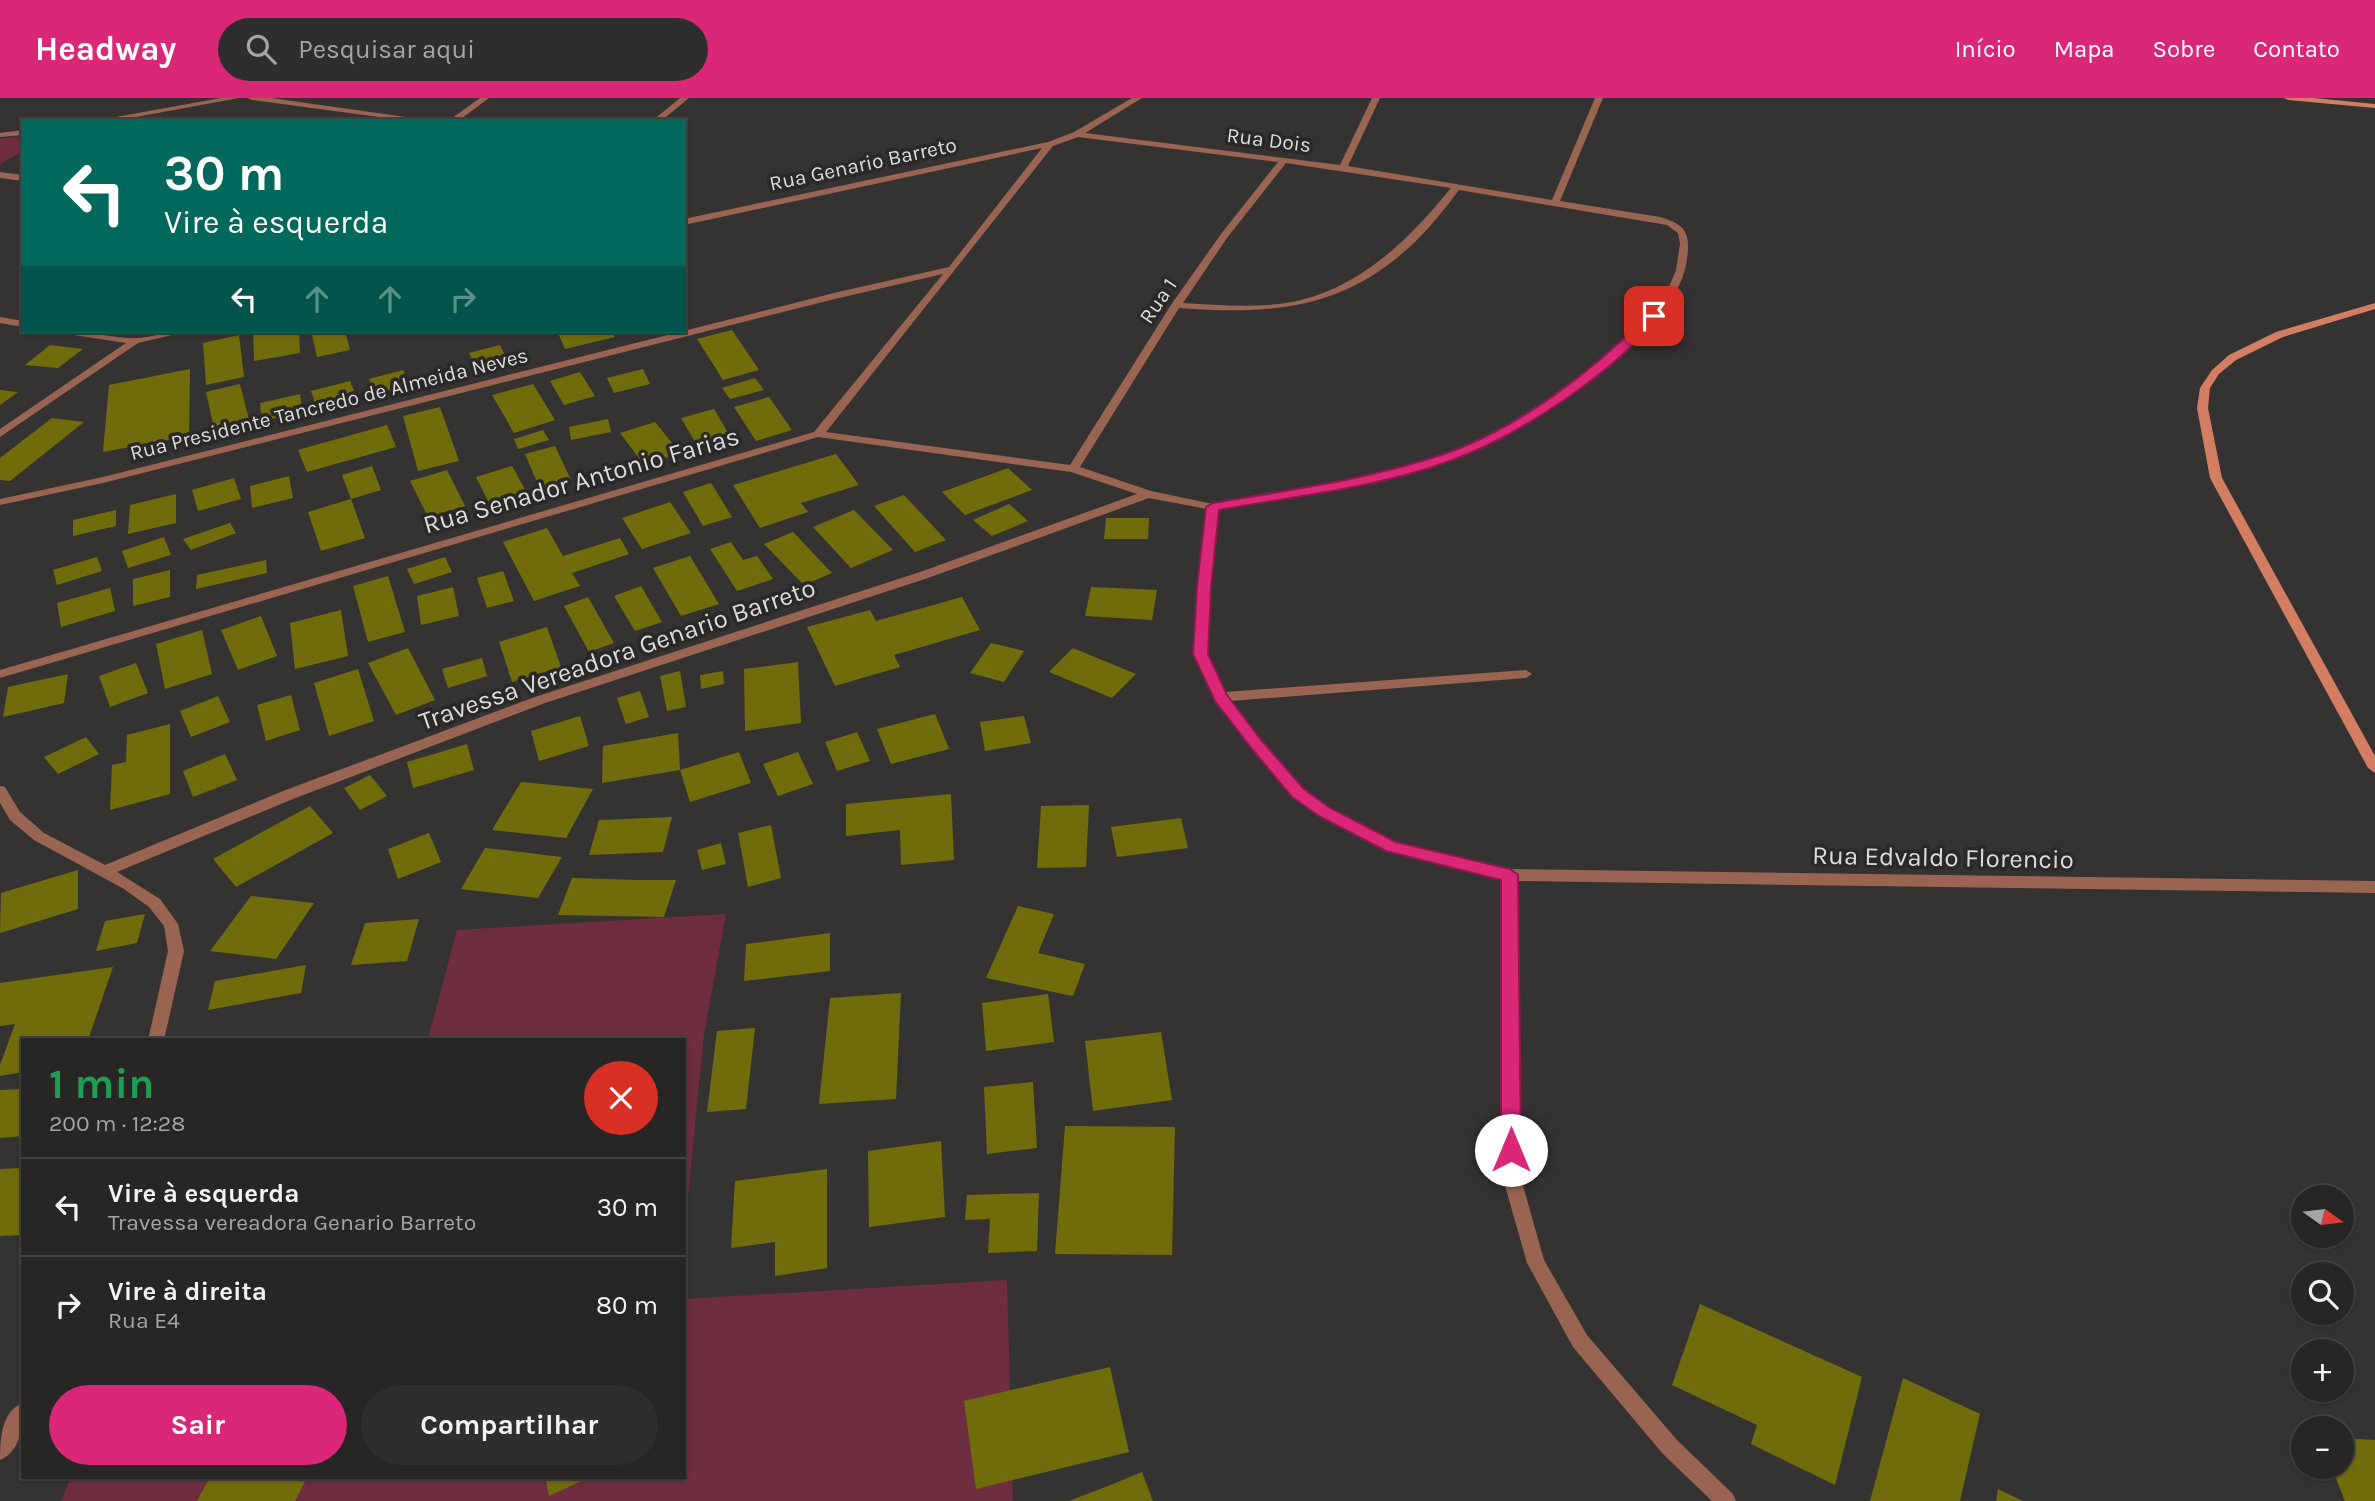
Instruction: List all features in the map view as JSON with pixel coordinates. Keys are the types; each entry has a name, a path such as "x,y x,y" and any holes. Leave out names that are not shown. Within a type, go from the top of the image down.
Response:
{"street":[{"path":"110,119 235,98"},
{"path":"252,98 415,119"},
{"path":"455,119 485,98"},
{"path":"659,119 685,98"},
{"name":"Rua Genario Barreto","path":"686,222 1050,144 1077,134 1138,98"},
{"path":"1343,168 1376,98"},
{"path":"1555,202 1599,98"},
{"path":"2288,98 2375,106"},
{"path":"0,135 21,132"},
{"name":"Rua Dois","path":"1077,134 1343,168 1555,202 1660,220 1678,227 1684,236 1681,270 1669,298 1639,333 1566,393 1492,438 1445,458 1375,479 1213,507"},
{"path":"818,434 952,270 1050,144"},
{"name":"Rua 1","path":"1073,469 1176,305 1224,236 1283,161"},
{"path":"0,176 21,178"},
{"path":"1176,305 1238,310 1304,304 1325,297 1362,279 1415,238 1456,188"},
{"name":"Rua Presidente Tancredo de Almeida Neves","path":"0,502 103,480 838,295 952,270"},
{"path":"2375,306 2263,340 2218,366 2204,389 2204,426 2216,478 2375,768"},
{"path":"0,320 21,324"},
{"path":"81,333 135,341 174,333"},
{"path":"0,434 135,341"},
{"path":"818,434 1073,469 1148,494 1213,507 1204,587 1201,654 1221,697 1298,793 1325,812 1392,847 1510,875 1511,1175 1536,1263 1580,1341 1670,1447 1726,1501"},
{"name":"Rua Senador Antonio Farias","path":"0,674 818,434"},
{"name":"Travessa Vereadora Genario Barreto","path":"105,871 288,795 540,700 924,575 1148,494"},
{"path":"1221,697 1526,674"},
{"path":"0,791 3,810 60,851 105,871 141,892 162,910 173,925 176,951 156,1038"},
{"name":"Rua Edvaldo Florencio","path":"1510,875 2375,887"},
{"path":"0,1450 21,1415"}],"shaded area":[{"path":"21,136 21,152 0,164 0,139"},
{"path":"726,914 704,1034 686,1216 686,1038 428,1038 457,930"},
{"path":"1007,1280 1013,1501 61,1501 70,1479 686,1479 686,1299"}],"building":[{"path":"732,330 759,370 723,380 697,339"},
{"path":"253,333 299,333 300,353 254,361"},
{"path":"311,333 346,333 350,350 317,357"},
{"path":"558,333 612,333 615,337 565,349"},
{"path":"239,335 244,377 206,385 203,343"},
{"path":"50,345 83,349 58,368 25,365"},
{"path":"500,345 508,362 477,370 469,353"},
{"path":"190,369 189,436 103,452 109,385"},
{"path":"643,369 650,384 614,393 607,378"},
{"path":"403,370 409,385 375,394 369,379"},
{"path":"580,372 595,396 564,405 550,381"},
{"path":"755,378 764,390 730,399 722,388"},
{"path":"350,381 357,398 317,409 311,391"},
{"path":"240,384 249,420 214,428 206,392"},
{"path":"533,384 555,420 514,433 492,395"},
{"path":"0,390 18,392 0,405"},
{"path":"300,394 302,412 262,421 260,403"},
{"path":"769,397 792,430 756,441 734,407"},
{"path":"440,407 459,461 418,471 403,416"},
{"path":"714,409 731,438 698,447 681,418"},
{"path":"52,418 84,422 10,481 0,480 0,458"},
{"path":"608,419 611,432 571,440 569,427"},
{"path":"655,422 680,453 644,465 620,433"},
{"path":"387,425 396,447 307,472 298,450"},
{"path":"543,430 549,440 518,449 514,439"},
{"path":"555,446 571,480 540,489 525,454"},
{"path":"836,454 859,485 801,503 808,512 760,528 733,485"},
{"path":"372,466 381,490 351,499 342,475"},
{"path":"512,466 527,493 490,505 476,477"},
{"path":"1008,468 1032,490 965,515 942,492"},
{"path":"447,470 465,506 428,517 410,481"},
{"path":"289,476 293,498 252,508 250,486"},
{"path":"234,478 241,499 198,511 192,490"},
{"path":"711,483 732,517 703,526 683,492"},
{"path":"176,494 176,523 128,534 130,505"},
{"path":"904,495 946,540 915,552 874,506"},
{"path":"351,499 365,538 321,551 308,512"},
{"path":"670,502 691,533 642,549 622,518"},
{"path":"1009,504 1028,521 992,536 973,520"},
{"path":"116,510 116,526 73,536 73,520"},
{"path":"854,510 893,550 851,568 813,527"},
{"path":"1106,518 1149,518 1148,539 1104,539"},
{"path":"230,523 236,533 191,550 183,539"},
{"path":"547,528 563,556 620,538 629,554 572,573 580,586 534,601 503,542"},
{"path":"793,532 832,573 804,585 764,544"},
{"path":"164,537 171,555 128,568 122,551"},
{"path":"731,542 743,560 757,556 773,579 737,591 710,549"},
{"path":"690,556 719,604 681,616 653,568"},
{"path":"97,557 102,571 57,585 53,570"},
{"path":"445,557 452,572 414,584 407,569"},
{"path":"266,560 267,573 196,589 197,575"},
{"path":"170,570 170,597 133,606 133,579"},
{"path":"503,571 514,601 487,608 477,578"},
{"path":"388,576 405,632 368,642 353,586"},
{"path":"641,586 662,622 635,631 614,596"},
{"path":"453,587 459,616 421,625 417,596"},
{"path":"1091,587 1157,590 1152,620 1085,616"},
{"path":"110,588 115,611 61,627 57,603"},
{"path":"588,597 614,643 589,652 564,606"},
{"path":"962,597 980,630 894,655 900,667 835,686 807,627 870,610 876,621"},
{"path":"341,610 348,656 295,669 290,623"},
{"path":"261,616 277,656 238,670 221,630"},
{"path":"547,627 561,667 512,682 499,642"},
{"path":"202,630 212,674 165,689 156,644"},
{"path":"991,643 1024,651 1004,682 970,673"},
{"path":"408,648 435,700 396,715 368,663"},
{"path":"1073,648 1136,674 1112,698 1049,672"},
{"path":"482,658 487,676 448,688 442,669"},
{"path":"798,662 801,723 745,731 744,669"},
{"path":"136,663 148,693 110,707 99,676"},
{"path":"358,669 374,721 329,736 314,683"},
{"path":"680,671 686,707 667,711 660,676"},
{"path":"723,671 724,684 701,689 700,675"},
{"path":"68,674 64,703 3,717 8,687"},
{"path":"640,691 649,717 626,724 617,698"},
{"path":"291,695 300,730 266,741 257,705"},
{"path":"218,696 230,722 191,737 180,711"},
{"path":"935,714 949,749 891,764 877,729"},
{"path":"580,716 589,746 539,761 531,731"},
{"path":"1024,716 1031,743 985,751 980,722"},
{"path":"170,724 170,794 110,810 112,765 126,762 127,735"},
{"path":"857,732 870,761 837,771 825,742"},
{"path":"678,733 680,770 602,783 603,746"},
{"path":"86,737 99,754 58,774 44,757"},
{"path":"467,744 474,770 413,788 407,762"},
{"path":"739,752 751,783 690,802 680,770"},
{"path":"798,752 813,784 778,796 763,764"},
{"path":"225,754 237,780 193,797 183,771"},
{"path":"370,775 387,796 360,810 344,788"},
{"path":"521,782 593,789 566,838 492,830"},
{"path":"951,794 954,860 901,865 900,830 846,836 846,804"},
{"path":"1089,805 1086,867 1037,868 1041,806"},
{"path":"310,806 333,833 236,887 213,859"},
{"path":"672,817 663,852 589,855 599,820"},
{"path":"1181,818 1188,848 1117,857 1111,827"},
{"path":"771,825 781,878 748,887 738,833"},
{"path":"429,833 441,862 398,879 388,849"},
{"path":"721,843 726,864 702,870 697,850"},
{"path":"485,848 562,857 538,898 461,889"},
{"path":"78,870 78,909 0,933 1,893"},
{"path":"572,878 676,880 664,917 558,915"},
{"path":"251,896 314,903 276,959 210,951"},
{"path":"1018,906 1054,914 1038,953 1085,964 1073,996 986,978"},
{"path":"145,914 137,943 96,951 105,921"},
{"path":"419,919 407,961 351,965 365,923"},
{"path":"830,933 830,971 744,981 746,944"},
{"path":"306,965 301,993 208,1010 215,981"},
{"path":"113,967 89,1038 21,1038 21,1072 0,1076 0,1065 15,1024 0,1026 0,983"},
{"path":"901,993 896,1099 819,1104 830,998"},
{"path":"1048,994 1054,1042 986,1051 982,1003"},
{"path":"755,1028 746,1109 707,1112 717,1031"},
{"path":"1161,1032 1172,1100 1093,1111 1085,1041"},
{"path":"1033,1082 1037,1148 987,1154 984,1087"},
{"path":"21,1089 21,1136 0,1138 0,1090"},
{"path":"1065,1126 1175,1127 1172,1255 1055,1254"},
{"path":"941,1141 945,1217 869,1227 868,1151"},
{"path":"21,1168 21,1235 0,1236 0,1169"},
{"path":"827,1169 827,1268 775,1276 775,1242 731,1248 735,1181"},
{"path":"1039,1193 1037,1251 988,1253 990,1219 965,1220 967,1195"},
{"path":"1700,1304 1862,1377 1835,1485 1751,1444 1757,1425 1672,1385"},
{"path":"1110,1367 1129,1452 976,1489 964,1401"},
{"path":"1903,1378 1980,1414 1960,1501 1870,1501"},
{"path":"2354,1439 2375,1440 2375,1501 2345,1501 2336,1479 2354,1479"},
{"path":"1142,1472 1153,1501 1069,1501 1108,1486"},
{"path":"209,1479 306,1479 295,1501 197,1501"},
{"path":"545,1479 586,1479 549,1496"},
{"path":"1998,1489 2023,1501 1996,1501"}],"route":[{"path":"1511,1150 1510,875 1392,847 1325,812 1298,793 1257,745 1221,697 1201,654 1204,587 1213,507 1375,479 1445,458 1492,438 1566,393 1613,357 1654,316"}]}
